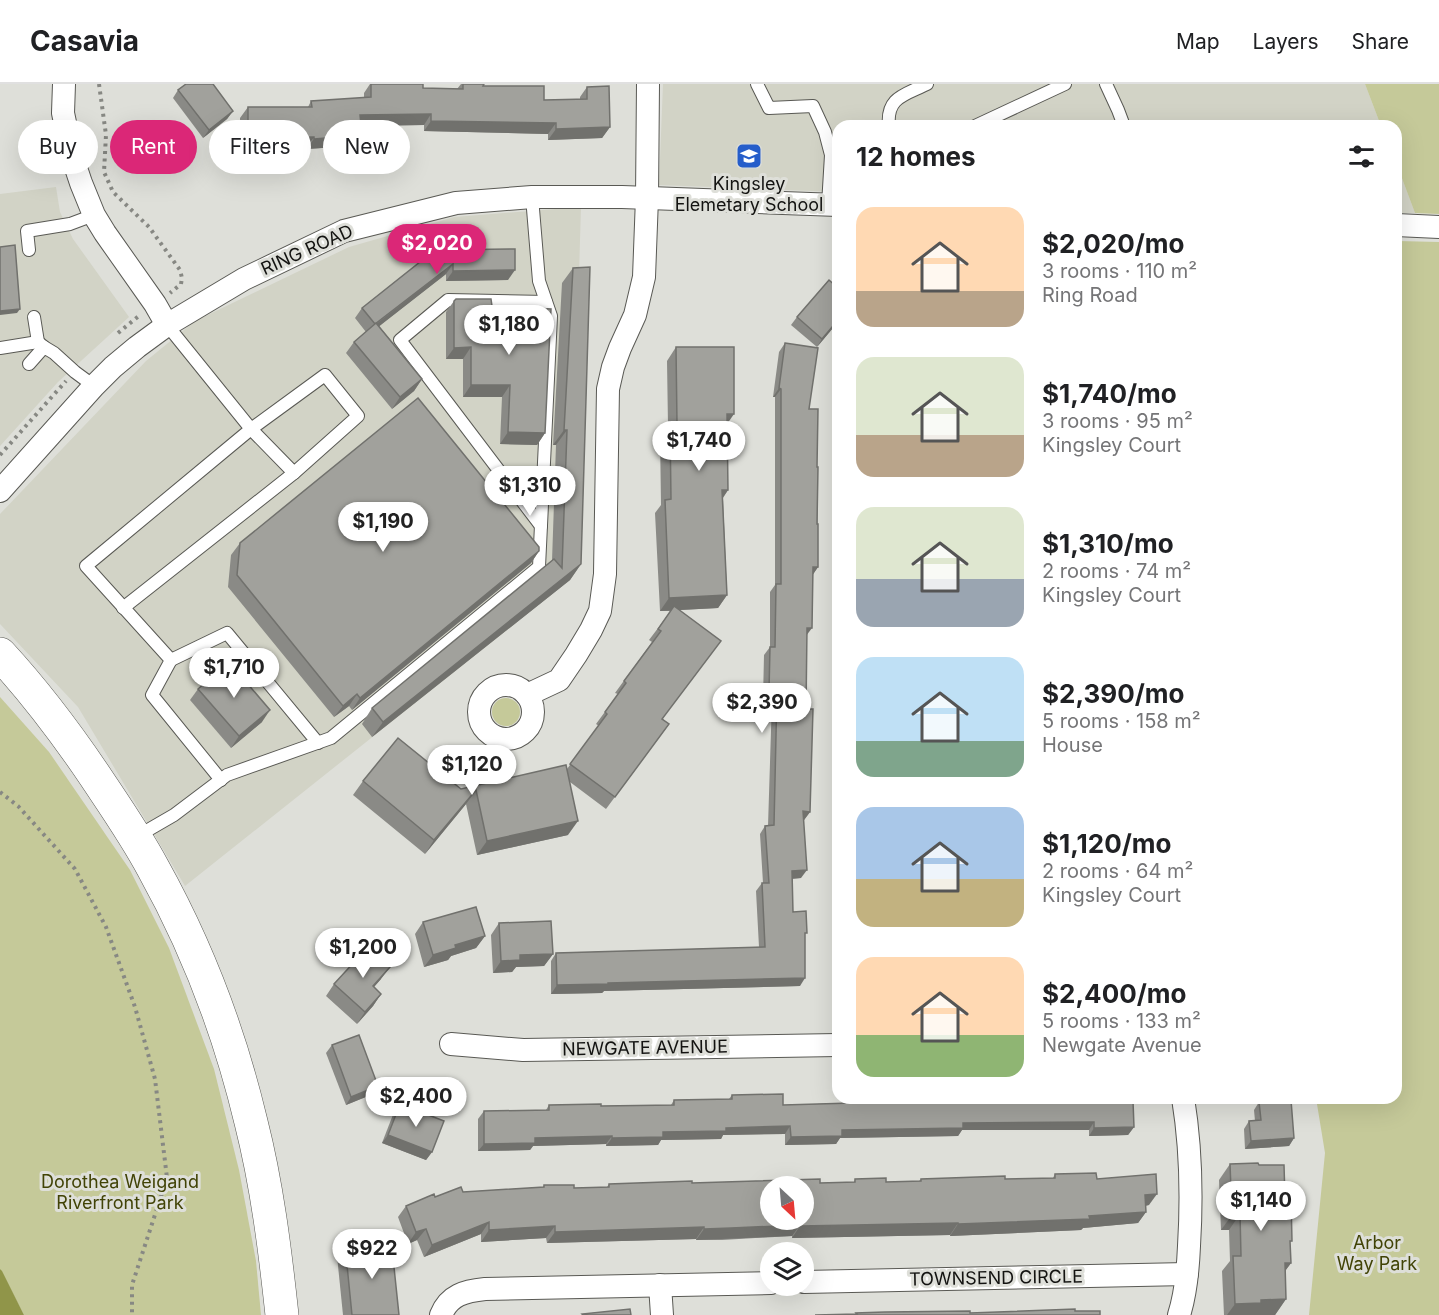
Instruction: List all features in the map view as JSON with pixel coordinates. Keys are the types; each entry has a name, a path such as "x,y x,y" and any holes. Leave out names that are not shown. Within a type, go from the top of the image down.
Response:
{"main road":[{"path":"0,654 71,741 136,838 161,883 196,958 219,1014 241,1083 257,1146 270,1213 282,1315"}],"street":[{"path":"64,84 63,113 72,156 94,215 167,325"},
{"path":"527,695 559,680 591,630 600,610 605,574 608,389 613,367 635,315 644,277 648,84"},
{"name":"RING ROAD","path":"0,491 94,386 137,347 167,325 244,279 344,231 456,203 532,196 832,205"},
{"path":"1402,225 1439,227"},
{"name":"NEWGATE AVENUE","path":"451,1044 523,1050 832,1045"},
{"path":"1179,1315 1187,1274 1191,1218 1190,1150 1185,1104"},
{"name":"TOWNSEND CIRCLE","path":"814,1282 1187,1274"},
{"path":"441,1315 451,1299 468,1290 485,1288 760,1283"},
{"path":"660,1285 662,1315"}],"lane":[{"path":"757,84 769,108 813,106 825,132 831,155 832,180"},
{"path":"889,120 888,113 896,99 927,84"},
{"path":"988,120 1065,84"},
{"path":"1106,84 1121,120"},
{"path":"136,838 174,815 227,775 331,738 539,567 551,316 539,281 532,196"},
{"path":"29,250 27,231 70,224 94,215"},
{"path":"541,526 400,340 448,300 546,302"},
{"path":"28,364 41,345 34,317"},
{"path":"167,325 251,429 294,473"},
{"path":"0,348 41,345 94,386"},
{"path":"123,608 294,473 358,416 325,375 251,429 86,566 123,608 171,660"},
{"path":"221,780 152,695 171,660 227,633 318,743"}],"path":[{"path":"99,84 106,135 104,171 113,192 149,227 180,270 181,284"},
{"path":"0,792 18,806 75,868 106,927 135,1007 155,1078 166,1178 132,1285 132,1315"}],"shaded area":[{"name":"Kingsley Elemetary School","path":"663,84 1365,84 1379,120 832,120 832,192 659,185"},
{"path":"1402,178 1415,213 1402,213"},
{"path":"56,187 60,212 73,239 129,317 58,382 0,446 0,194"},
{"path":"581,207 570,580 185,886 78,707 0,624 0,514 146,361 195,321 349,247 454,217"},
{"path":"0,1269 2,1271 24,1315 0,1315"}],"green space":[{"path":"1365,84 1439,84 1439,214 1415,213 1402,178 1402,120 1379,120"},
{"name":"Arbor Way Park","path":"1402,241 1439,242 1439,1315 1309,1315 1325,1153 1317,1104 1402,1104"},
{"name":"Dorothea Weigand Riverfront Park","path":"0,697 49,752 130,870 169,948 214,1069 239,1170 256,1261 261,1315 24,1315 0,1269"},
{"path":"506,698 516,702 520,712 516,722 506,726 496,722 492,712 496,702"}],"building":[{"path":"186,84 213,84 233,111 222,120 209,120 209,130 178,90"},
{"path":"371,84 423,84 423,88 463,89 463,84 544,86 544,100 587,99 587,87 609,86 610,127 556,129 556,123 431,121 431,114 360,115 360,120 323,120 323,138 314,139 311,137 311,120 248,120 248,107 312,107 311,101 371,97"},
{"path":"15,245 20,309 0,311 0,247"},
{"path":"515,249 515,270 453,271 453,264 375,324 362,308 435,250"},
{"path":"590,267 581,564 383,722 372,708 554,559 562,568 567,430 564,430 573,268"},
{"path":"829,280 832,283 832,327 822,339 797,317"},
{"path":"456,299 491,299 492,306 551,309 545,433 508,432 510,385 471,385 471,347 454,348 454,301"},
{"path":"376,323 422,379 400,397 354,342"},
{"path":"785,343 818,348 809,409 818,409 818,567 813,567 812,628 807,628 806,709 813,709 810,812 803,811 807,870 792,871 793,912 806,911 805,978 557,985 556,953 765,947 762,883 769,883 765,826 774,825 777,691 769,691 770,647 775,647 776,584 781,584 781,389 779,388"},
{"path":"676,347 734,347 734,414 727,414 728,490 722,490 727,595 669,598 665,500 671,499 670,423 677,423"},
{"path":"418,398 539,547 539,551 360,698 357,694 343,706 237,575 240,543"},
{"path":"674,606 721,641 662,719 669,724 615,797 570,764 607,714 605,712 626,683 624,681 661,631 658,629"},
{"path":"229,662 270,710 239,736 198,689"},
{"path":"398,738 461,789 566,765 578,821 487,841 476,790 434,840 363,781"},
{"path":"476,907 485,936 455,945 456,948 433,955 423,922"},
{"path":"551,921 553,954 520,955 520,960 501,961 499,923"},
{"path":"368,947 390,967 373,986 381,994 365,1012 334,984"},
{"path":"359,1035 378,1086 351,1097 332,1045"},
{"path":"783,1094 783,1105 1133,1104 1134,1127 1094,1128 1094,1122 963,1123 963,1128 842,1130 842,1136 791,1137 790,1126 726,1128 726,1131 663,1132 663,1137 535,1138 535,1143 484,1144 484,1111 549,1110 549,1105 674,1105 674,1100 732,1099 732,1095"},
{"path":"400,1104 444,1121 432,1152 388,1135"},
{"path":"1259,1104 1291,1104 1294,1138 1251,1141 1249,1121 1261,1120"},
{"path":"1258,1163 1259,1165 1284,1165 1285,1198 1291,1198 1291,1263 1285,1263 1286,1299 1235,1304 1233,1256 1241,1256 1240,1214 1232,1215 1230,1164"},
{"path":"1096,1173 1097,1179 1156,1174 1157,1194 1145,1195 1146,1212 1089,1216 1090,1219 814,1226 814,1179 820,1179 820,1183 886,1178 886,1182 1005,1176 1005,1179 1055,1178 1055,1174"},
{"path":"692,1181 692,1183 760,1181 760,1227 555,1232 555,1226 489,1230 489,1222 432,1245 426,1229 416,1232 406,1206 434,1194 435,1197 461,1187 463,1192 544,1187 544,1185 574,1185 574,1188 609,1187 609,1184"},
{"path":"373,1242 374,1250 392,1248 399,1315 352,1315 345,1245"},
{"path":"630,1309 631,1315 582,1314"},
{"path":"1075,1309 1075,1311 1100,1311 1100,1315 815,1315 885,1312 970,1311 970,1313"}],"place":[{"name":"Kingsley Elemetary School","path":"749,156"}]}
